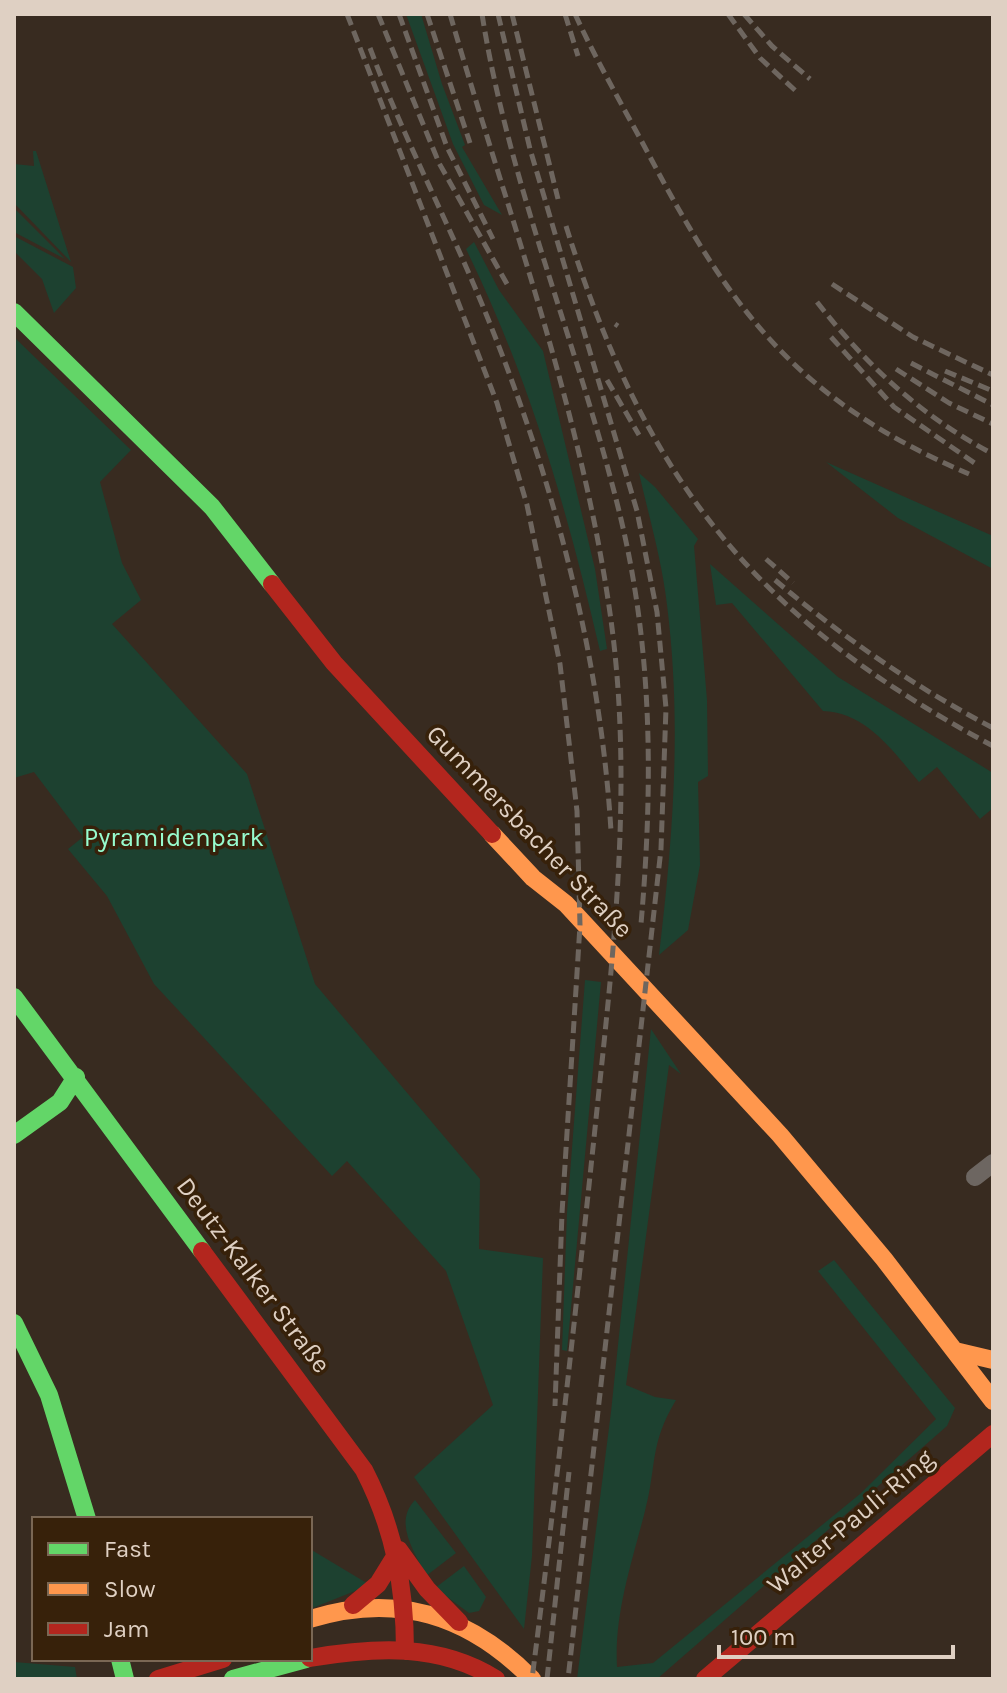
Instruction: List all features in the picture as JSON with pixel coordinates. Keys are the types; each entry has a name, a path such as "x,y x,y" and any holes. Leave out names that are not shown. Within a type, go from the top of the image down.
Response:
{"main road":[{"name":"Gummersbacher Straße","path":"14,312 212,507 334,663 533,878 566,904 780,1135 993,1401"},
{"name":"Deutz-Kalker Straße","path":"14,997 344,1438 381,1500 399,1550 405,1607 405,1651"},
{"path":"14,1135 60,1102 76,1077"},
{"path":"44,1113 76,1108 100,1111"},
{"path":"14,1323 49,1395 86,1517"},
{"path":"955,1351 993,1360"},
{"name":"Walter-Pauli-Ring","path":"705,1679 993,1434"},
{"path":"353,1605 378,1584 399,1550 427,1589 463,1626 507,1655 532,1679"},
{"path":"312,1618 353,1605 405,1607 463,1626"},
{"path":"312,1659 405,1651 464,1662 496,1679"},
{"path":"158,1679 216,1661"},
{"path":"233,1679 300,1661"}],"street":[{"path":"975,1177 993,1163"}],"green space":[{"path":"406,14 421,14 465,145 462,147 502,215 484,205 453,144"},
{"path":"33,151 36,151 71,262 14,203 14,164 34,166"},
{"path":"14,208 65,259 14,232"},
{"path":"14,236 73,267 76,288 54,313 42,279 14,251"},
{"path":"474,242 499,290 543,351 595,569 607,649 600,651 560,496 528,396 466,249"},
{"name":"Pyramidenpark","path":"14,337 131,450 100,482 122,563 141,600 112,624 247,774 315,984 480,1179 479,1249 543,1258 532,1556 524,1629 414,1477 493,1405 446,1271 347,1161 332,1176 154,984 107,896 68,849 83,837 34,772 14,778"},
{"path":"826,462 993,536 993,569 898,518"},
{"path":"639,473 655,487 698,539 694,546 707,700 708,776 698,782 700,865 688,930 659,955 672,824 674,693 665,588"},
{"path":"710,564 838,677 993,773 993,808 980,819 937,767 919,782 866,726 853,718 823,711 732,603 716,605"},
{"path":"585,980 601,982 567,1351 562,1350 567,1213"},
{"path":"651,1029 681,1074 669,1065 626,1385 655,1397 676,1400 657,1443 649,1495 618,1627 617,1667 653,1663 860,1494 936,1419 818,1271 834,1260 955,1408 947,1426 657,1679 577,1679 611,1412"},
{"path":"415,1500 456,1553 426,1576 406,1528 406,1518"},
{"path":"312,1550 370,1585 312,1608"},
{"path":"464,1566 486,1597 479,1611 469,1613 435,1588"},
{"path":"14,1662 75,1667 77,1679 14,1679"}],"railway":[{"path":"347,14 497,403 527,505 560,664 577,811 580,925 562,1213 555,1406"},
{"path":"378,14 439,163 507,284"},
{"path":"399,14 447,147 493,239"},
{"path":"427,14 470,143"},
{"path":"450,14 562,386 581,461 610,613 621,744 618,876 608,1007 532,1679"},
{"path":"482,14 509,141 603,452 631,566 639,617 647,719 647,821 641,924"},
{"path":"498,14 530,149 637,511 657,612 666,708 661,849 568,1679"},
{"path":"512,14 558,199"},
{"path":"565,14 578,56"},
{"path":"575,14 680,211 742,307 777,347 815,383 859,416 910,446 969,474"},
{"path":"728,14 760,58 798,93"},
{"path":"744,14 772,46 810,79"},
{"path":"370,48 484,309 531,435 569,565 584,631 596,697 611,831"},
{"path":"566,226 598,317 633,397 674,470 720,534 774,593 837,647 910,698 993,746"},
{"path":"832,284 913,337 993,375"},
{"path":"817,302 855,347 897,388 942,423 993,454"},
{"path":"831,337 894,407 976,464"},
{"path":"911,363 993,405"},
{"path":"896,369 949,403 993,424"},
{"path":"945,371 993,391"},
{"path":"607,380 639,435"},
{"path":"766,559 793,583"},
{"path":"775,580 880,660 935,696 993,728"},
{"path":"547,1679 569,1472"}],"traffic: fast":[{"path":"14,312 212,507 272,584"},
{"path":"14,997 202,1251"},
{"path":"14,1135 60,1102 76,1077"},
{"path":"14,1323 49,1395 86,1517"},
{"path":"120,1661 125,1679"},
{"path":"233,1679 299,1661"}],"traffic: slow":[{"path":"492,834 533,878 566,904 780,1135 884,1259 993,1401"},
{"path":"955,1351 993,1360"},
{"path":"312,1618 373,1608 402,1609 430,1615 483,1639 532,1679"}],"traffic: jam":[{"path":"272,584 334,663 492,834"},
{"path":"202,1251 364,1470 383,1514 396,1558 403,1603 405,1651"},
{"path":"705,1679 993,1434"},
{"path":"353,1605 378,1584 399,1550 427,1589 459,1622"},
{"path":"312,1658 382,1650 406,1651 452,1659 496,1679"},
{"path":"158,1679 216,1661"}]}
